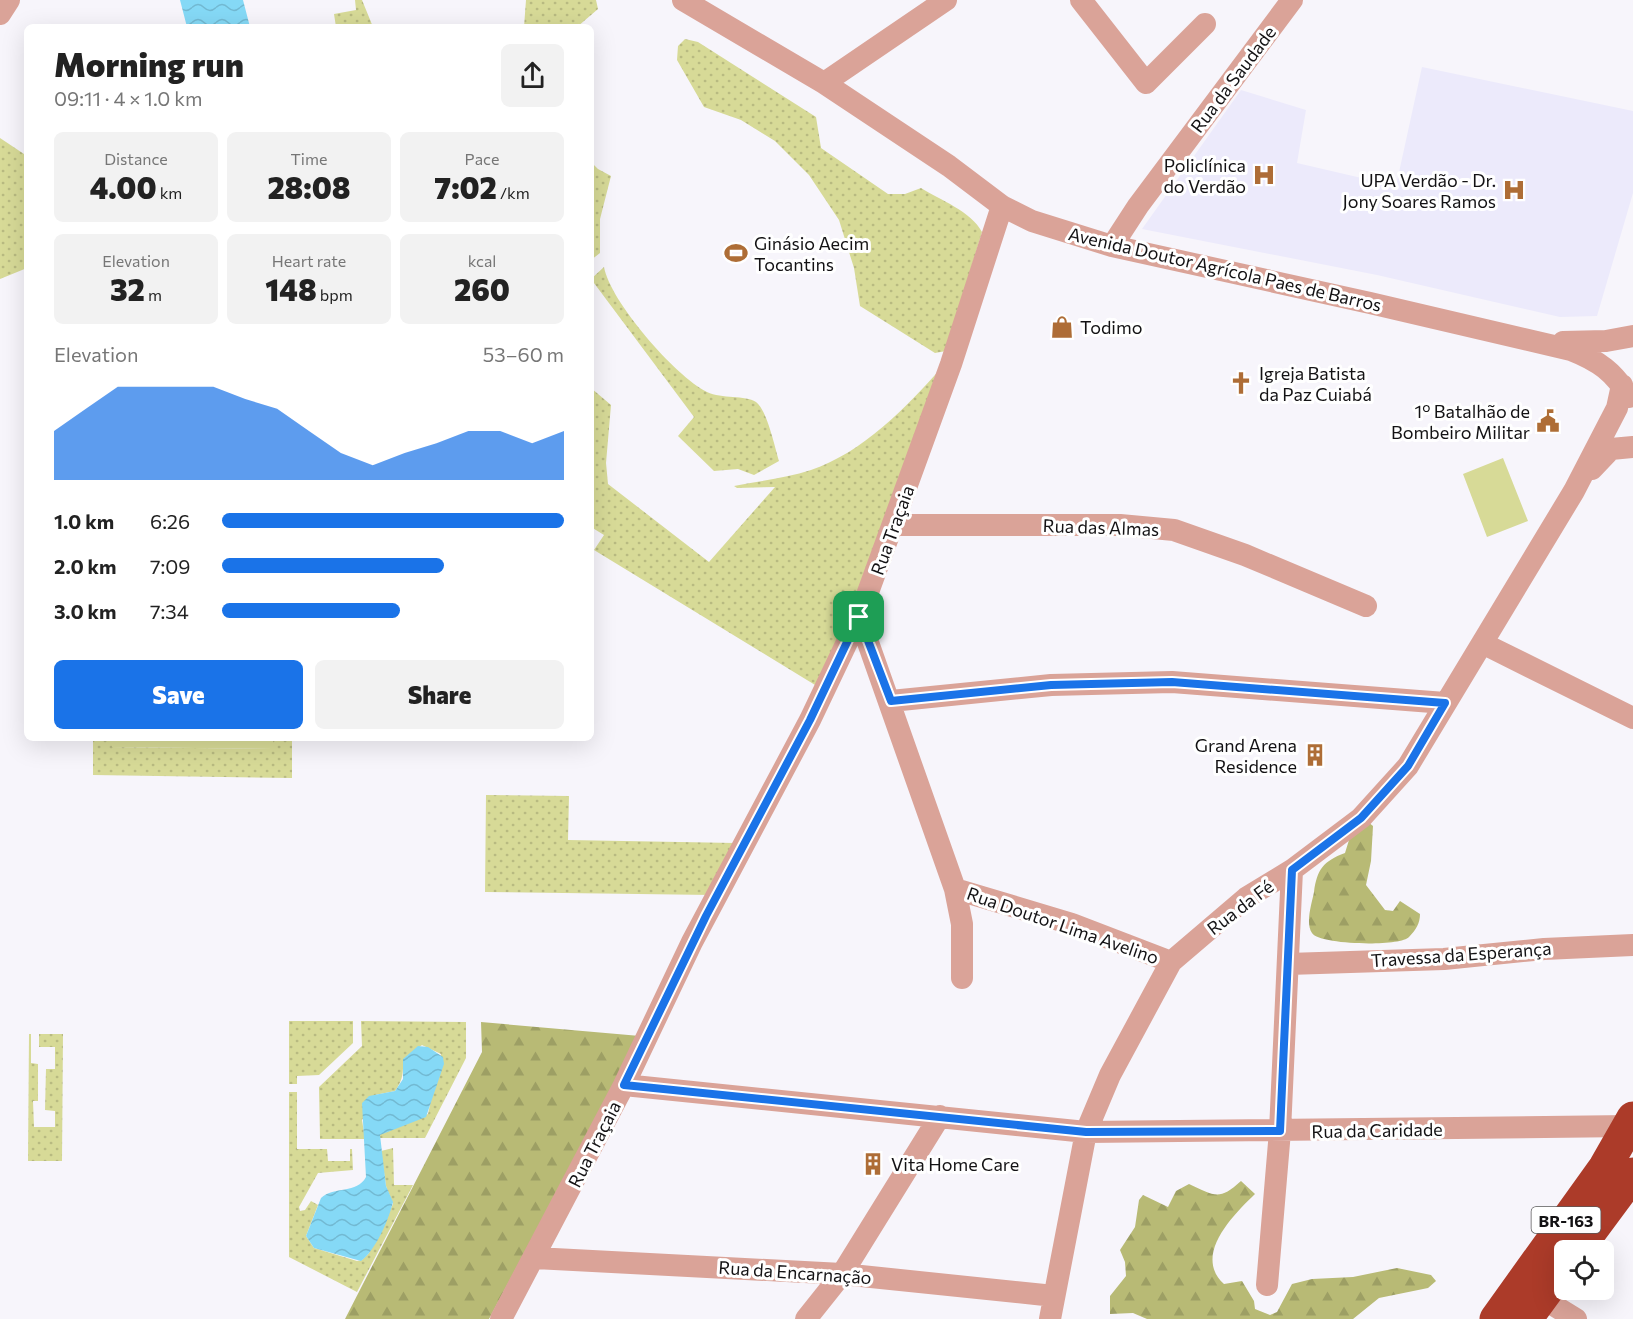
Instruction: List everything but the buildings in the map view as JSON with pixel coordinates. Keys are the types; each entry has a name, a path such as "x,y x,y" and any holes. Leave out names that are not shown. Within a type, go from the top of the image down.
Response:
{"highway":[{"name":"BR-163","path":"1496,1319 1605,1167 1631,1122"},
{"name":"BR-163","path":"1584,1240 1633,1174"},
{"path":"1534,1308 1554,1281"}],"street":[{"path":"0,14 9,0"},
{"name":"Avenida Doutor Agrícola Paes de Barros","path":"683,0 824,83 949,166 1002,206 1069,234 1112,246 1541,342 1596,360 1611,371 1628,394"},
{"path":"824,83 946,0"},
{"path":"1081,0 1146,83 1205,24"},
{"name":"Rua da Saudade","path":"1112,246 1138,206 1292,0"},
{"name":"Rua Traçaia","path":"501,1319 624,1085 706,916 810,720 859,617 951,364 1002,206"},
{"path":"1606,341 1633,322"},
{"name":"Avenida Doutor Agrícola Paes de Barros","path":"1541,342 1606,341 1633,336"},
{"name":"Rua da Fé","path":"1050,1319 1086,1132 1110,1075 1171,962 1246,898 1292,870 1361,818 1408,766 1445,703 1484,644 1574,491 1617,408 1628,394"},
{"name":"Rua da Fé","path":"1574,491 1604,454 1611,449 1633,447"},
{"name":"Rua das Almas","path":"894,525 1120,525 1174,530 1245,555 1366,606"},
{"name":"Rua Doutor Lima Avelino","path":"859,617 891,701 955,889 962,924 962,978"},
{"path":"1484,644 1633,718"},
{"path":"891,701 1051,685 1172,682 1445,703"},
{"path":"1267,1285 1280,1131 1292,870"},
{"name":"Rua Doutor Lima Avelino","path":"955,889 1072,924 1171,962"},
{"name":"Travessa da Esperança","path":"1288,964 1444,958 1544,949 1633,945"},
{"name":"Rua da Caridade","path":"624,1085 1086,1132 1280,1131 1631,1122"},
{"path":"806,1319 842,1274 940,1116"},
{"name":"Rua da Encarnação","path":"535,1258 842,1274 1054,1296"},
{"path":"1534,1308 1576,1319"}],"shaded area":[{"name":"UPA Verdão - Dr. Jony Soares Ramos","path":"1422,67 1633,111 1633,193 1597,316 1560,317 1377,275 1142,229 1241,90 1306,110 1297,163 1396,186"}],"green space":[{"path":"355,0 362,0 372,24 336,24 334,14 356,10"},
{"path":"526,0 596,0 598,9 580,24 524,24"},
{"path":"685,39 698,42 816,117 821,148 888,194 905,194 921,188 963,212 977,225 982,232 946,351 935,353 860,306 854,268 839,220 809,175 775,141 741,120 704,107 677,60 678,46"},
{"path":"0,138 24,154 24,269 0,279"},
{"path":"594,165 611,176 600,219 600,253 594,258"},
{"path":"604,267 618,299 631,317 662,354 694,383 707,392 719,396 756,402 764,413 779,461 754,475 738,469 714,471 678,436 694,417 594,283 594,276"},
{"path":"941,368 850,618 820,688 594,550 604,535 594,529 594,391 611,405 606,463 608,484 709,562 775,487 737,488 734,486 802,473 830,462 866,441 914,398"},
{"path":"1503,458 1528,521 1487,537 1463,474"},
{"path":"93,741 112,741 112,747 273,749 273,741 292,741 292,778 93,775"},
{"path":"112,741 273,741 273,749 112,747"},
{"path":"486,795 569,796 568,840 735,843 712,895 485,892"},
{"path":"1368,822 1373,826 1371,861 1366,885 1385,910 1393,911 1400,901 1420,914 1417,926 1409,937 1391,942 1343,942 1318,937 1310,929 1309,919 1319,872 1331,859 1345,853 1349,840"},
{"path":"289,1021 353,1021 353,1043 319,1075 297,1076 297,1084 289,1084"},
{"path":"361,1021 466,1022 466,1058 425,1138 379,1138 381,1133 428,1114 441,1054 422,1045 404,1063 402,1077 395,1091 375,1095 362,1120 365,1139 320,1139 319,1087 362,1046"},
{"path":"481,1022 640,1036 489,1319 345,1319 482,1052"},
{"path":"29,1034 31,1034 31,1063 38,1064 38,1101 33,1101 34,1127 55,1127 55,1111 45,1110 46,1069 55,1069 55,1047 39,1047 39,1034 63,1034 62,1161 28,1161"},
{"path":"289,1092 297,1092 297,1149 327,1149 328,1161 350,1161 350,1149 352,1149 353,1170 318,1173 299,1207 300,1211 305,1210 311,1201 318,1205 306,1236 314,1248 357,1261 362,1260 369,1253 393,1204 386,1186 381,1151 393,1148 394,1185 413,1185 357,1292 289,1257"},
{"path":"1241,1181 1255,1194 1236,1213 1219,1237 1214,1249 1213,1261 1215,1273 1224,1284 1242,1281 1254,1301 1255,1309 1270,1315 1277,1312 1292,1284 1312,1279 1353,1277 1397,1268 1431,1275 1436,1281 1428,1288 1379,1298 1353,1319 1147,1319 1133,1313 1110,1314 1110,1296 1126,1276 1125,1262 1120,1250 1135,1227 1139,1200 1143,1195 1168,1207 1176,1191 1189,1184 1211,1194 1222,1194"}],"water":[{"path":"180,0 243,0 249,24 186,24"},
{"path":"418,1046 428,1047 443,1057 444,1064 426,1117 380,1135 386,1186 393,1202 381,1234 372,1250 361,1261 314,1248 306,1236 321,1198 332,1192 357,1186 366,1177 362,1103 369,1096 395,1091 403,1079 403,1059"}],"place":[{"name":"Policlínica do Verdão","path":"1264,175"},
{"name":"UPA Verdão - Dr. Jony Soares Ramos","path":"1514,190"},
{"name":"Ginásio Aecim Tocantins","path":"736,253"},
{"name":"Todimo","path":"1062,327"},
{"name":"Igreja Batista da Paz Cuiabá","path":"1241,383"},
{"name":"1º Batalhão de Bombeiro Militar","path":"1548,421"},
{"name":"Grand Arena Residence","path":"1315,755"},
{"name":"Vita Home Care","path":"873,1164"}],"route":[{"path":"859,617 891,701 1051,685 1172,682 1445,703 1408,766 1361,818 1292,870 1280,1131 1086,1132 624,1085 692,942 810,720 859,617"}]}
